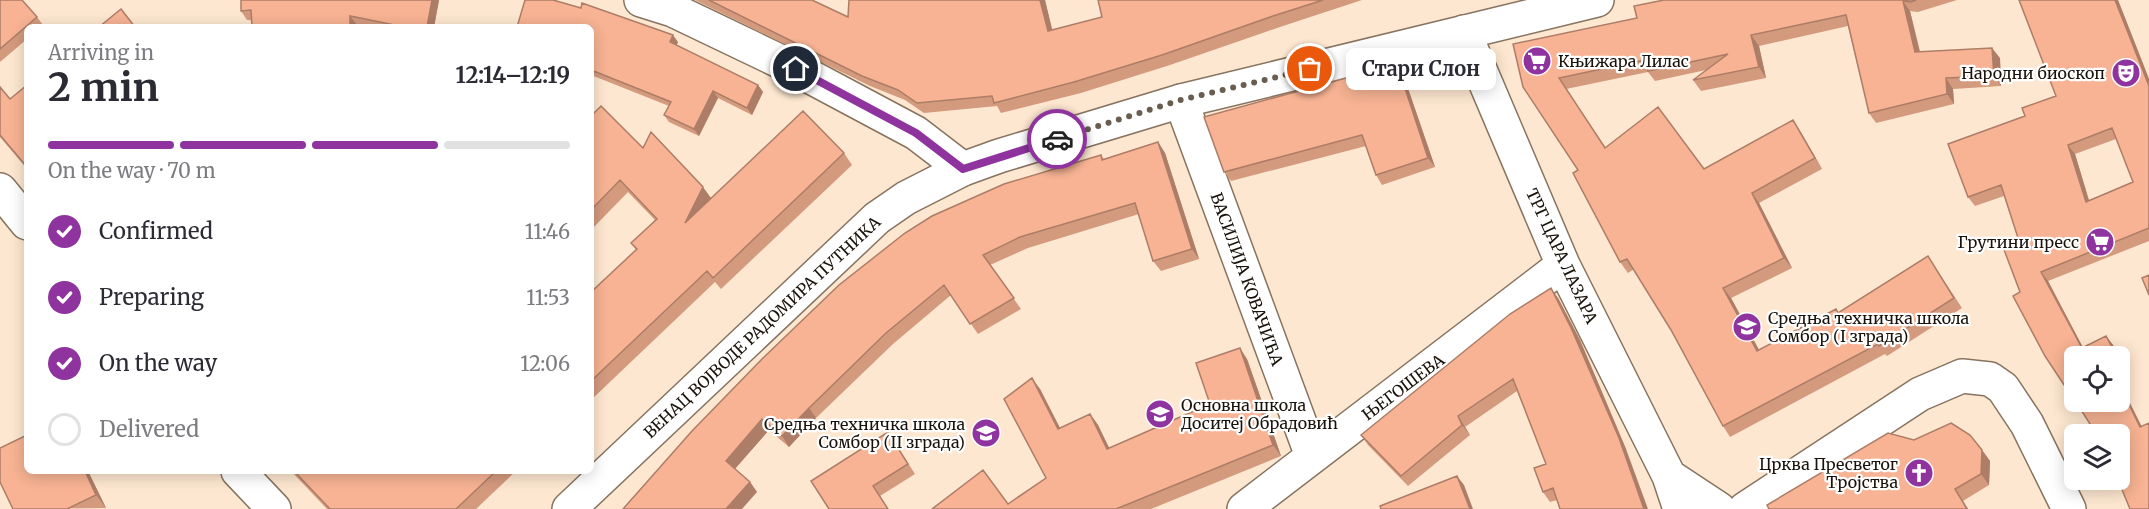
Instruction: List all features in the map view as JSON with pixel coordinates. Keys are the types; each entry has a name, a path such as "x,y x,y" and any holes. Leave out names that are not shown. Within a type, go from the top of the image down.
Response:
{"street":[{"path":"641,0 674,5 796,69 916,133 963,169"},
{"name":"ВЕНАЦ ВОЈВОДЕ РАДОМИРА ПУТНИКА","path":"569,509 877,218 935,182 999,156 1181,100 1596,0"},
{"name":"ТРГ ЦАРА ЛАЗАРА","path":"1464,32 1563,265 1669,476 1680,509"},
{"name":"ВАСИЛИЈА КОВАЧИЋА","path":"1181,100 1312,456"},
{"path":"0,190 24,219"},
{"name":"ЊЕГОШЕВА","path":"1244,509 1563,265"},
{"path":"1745,509 1920,394 1962,376 1990,379 2003,388 2027,423 2069,509"},
{"path":"241,474 274,509"},
{"name":"ТРГ ЦАРА ЛАЗАРА","path":"1669,476 1719,509"}],"building":[{"path":"0,0 22,0 37,17 29,24 24,24 24,28 0,49"},
{"path":"241,0 432,0 428,24 390,24 350,16 350,24 252,24 251,10 241,11"},
{"path":"525,0 553,0 581,8 582,3 673,35 670,42 758,85 747,108 713,91 694,129 664,115 671,102 594,71 594,24 518,24"},
{"path":"709,0 812,0 848,17 849,0 1040,0 1048,31 1102,17 1098,0 1323,0 1162,55 994,103 992,96 917,103 898,90 862,76"},
{"path":"1664,0 1916,0 1903,1 1915,52 1992,48 1994,76 1946,78 1947,94 1869,113 1846,15 1751,35 1759,67 1693,80 1728,54 1648,71 1645,60 1559,78 1605,148 1658,107 1704,169 1793,120 1815,158 1752,193 1784,258 1723,288 1757,351 1836,309 1838,313 1928,256 1954,298 1879,346 1878,344 1723,426 1671,330 1627,259 1620,262 1573,173 1578,170 1523,87 1513,44 1637,18 1634,6"},
{"path":"2019,0 2115,0 2149,86 2149,228 2041,272 2081,346 2064,346 2064,385 2045,356 2013,296 2020,292 2003,247 2019,241 2001,185 1968,197 1948,144 2025,116 2022,108 2056,96","holes":["2112,128 2133,182 2086,202 2068,145"]},
{"path":"121,9 133,24 103,24"},
{"path":"1397,64 1428,158 1376,175 1362,135 1224,172 1204,117"},
{"path":"0,87 10,99 24,87 24,163 0,135"},
{"path":"601,106 643,148 651,132 703,187 685,223 803,111 844,153 713,278 707,271 594,378 594,289 637,249 631,243 657,219 620,180 594,207 594,113"},
{"path":"1158,142 1192,249 1153,261 1135,203 1020,237 983,255 1014,298 970,324 944,285 886,333 782,436 762,419 726,461 750,482 726,509 623,509 692,431 762,359 839,285 905,233 932,216 1004,184 1101,155 1102,160"},
{"path":"2149,275 2149,295 2142,278"},
{"path":"1551,288 1619,438 1644,509 1560,509 1553,488 1543,492 1534,468 1546,464 1513,379 1458,416 1462,425 1401,476 1361,435 1510,314"},
{"path":"2106,336 2111,346 2086,346"},
{"path":"1240,348 1273,445 1116,509 932,509 983,470 1008,504 1046,478 1004,399 1032,378 1058,429 1090,414 1107,449 1210,404 1196,363"},
{"path":"2130,406 2140,427 2149,423 2149,509 2130,509 2122,490 2130,490 2130,424 2090,424 2082,412 2130,412"},
{"name":"Црква Пресветог Тројства","path":"1951,423 1970,435 1982,450 1981,474 1955,489 1967,509 1769,509 1767,505 1888,433 1914,440"},
{"path":"888,432 908,464 873,486 888,509 829,509 811,481"},
{"path":"24,436 24,474 86,474 96,495 67,509 13,509 0,482 0,448"},
{"path":"297,474 493,474 456,509 330,509"},
{"path":"1457,476 1470,509 1381,509 1380,506"}],"way so far":[{"path":"1057,139 1181,100 1310,69"}],"place":[{"name":"Књижара Лилас","path":"1537,61"},
{"name":"Стари Слон","path":"1310,69"},
{"name":"Народни биоскоп","path":"2126,73"},
{"name":"Грутини пресс","path":"2100,242"},
{"name":"Средња техничка школа Сомбор (I зграда)","path":"1747,327"},
{"name":"Основна школа Доситеј Обрадовић","path":"1160,414"},
{"name":"Средња техничка школа Сомбор (II зграда)","path":"986,433"},
{"name":"Црква Пресветог Тројства","path":"1919,473"}],"route":[{"path":"796,69 916,133 963,169 1057,139"}]}
